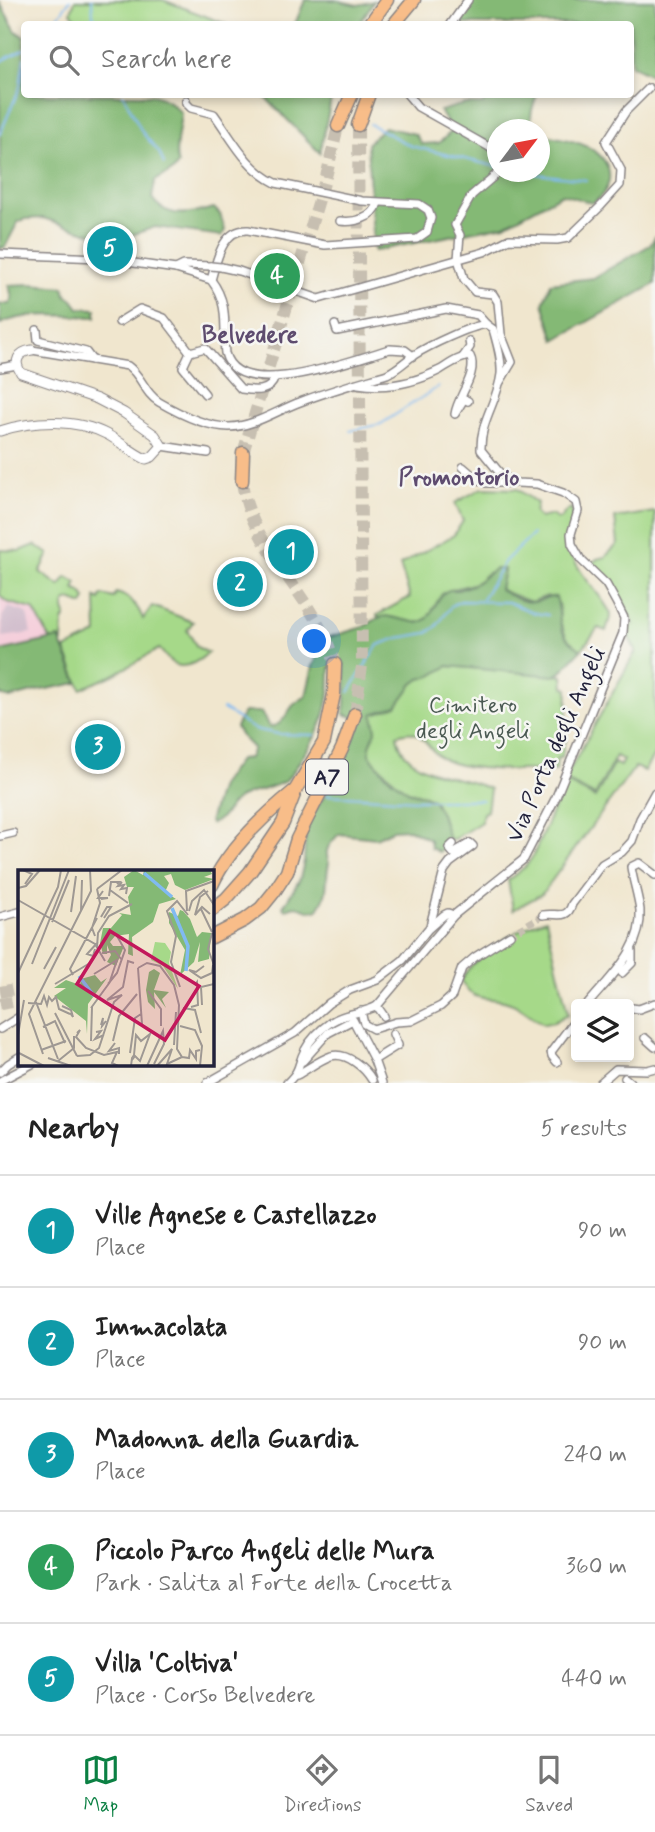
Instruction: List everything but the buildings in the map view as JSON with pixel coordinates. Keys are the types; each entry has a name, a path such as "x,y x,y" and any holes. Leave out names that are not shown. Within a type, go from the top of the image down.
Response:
{"highway":[{"path":"371,21 387,0"},
{"path":"388,21 404,0"},
{"path":"396,21 414,0"},
{"path":"405,21 422,0"},
{"path":"342,98 338,126 350,98"},
{"path":"360,98 358,125 368,98"},
{"path":"242,481 243,453"},
{"name":"A7","path":"214,908 250,872 283,823 296,789 324,742 334,696 335,664"},
{"name":"A7","path":"214,936 245,920 261,908 287,872 297,839 342,749 355,714"},
{"name":"A7","path":"214,882 229,858 261,819 296,789"}],"street":[{"path":"453,21 468,0"},
{"path":"176,269 184,265 221,267 319,299 484,252 509,239 568,238 620,185 621,170 606,142 626,111 649,88"},
{"path":"410,98 418,107 487,145"},
{"path":"186,100 191,108 214,114 238,150 263,177 290,187 378,203 421,205 431,215 430,227 425,234 415,239 325,245 240,230 226,240 211,280"},
{"path":"487,182 472,194 455,225 461,237 458,259 469,288 478,294 489,293 497,298 502,334 512,359 512,365 499,382"},
{"path":"340,221 352,222 363,218 376,210 378,203"},
{"path":"0,254 71,256 176,269 211,280 223,302 225,352 236,370 248,376 275,377 302,373 390,349 413,355"},
{"path":"119,322 140,309 164,318 190,352"},
{"path":"335,325 337,331 446,309 478,315 493,329 500,359 499,382"},
{"path":"162,446 159,438 124,413 97,399 24,375 17,365 20,355 32,350 128,366 138,374 148,393 156,400 214,426 242,425 298,402 399,368 413,355 472,327 486,324"},
{"path":"37,330 38,340 86,352 92,360"},
{"path":"354,384 376,387 406,383 439,370 462,357 468,351 469,341"},
{"path":"190,352 205,348 241,389 263,390 272,386 275,377"},
{"path":"190,352 183,367 205,394"},
{"path":"462,357 470,356 473,363 455,414 464,399 468,401"},
{"path":"0,368 17,365"},
{"name":"Via Porta degli Angeli","path":"499,382 484,418 481,450 503,476 517,483"},
{"path":"0,431 46,422 80,426 109,435 146,459 152,457 162,446"},
{"path":"162,446 208,453"},
{"name":"Via Porta degli Angeli","path":"377,1006 454,915 524,859 556,797 623,632 624,618 606,584 581,561 572,544 571,534 579,511 576,502 563,493 537,484 486,483 463,467"},
{"path":"543,915 563,916 570,911 572,904 600,867 632,841 639,819 655,792"},
{"path":"430,927 444,872 450,863 473,846 470,843 453,853 449,848 453,844"},
{"path":"622,973 632,963 640,916 637,886 631,866 639,863 655,874"},
{"path":"0,917 18,912"},
{"path":"207,1083 295,1032 340,997 377,980 403,960 430,927 444,915 454,915"},
{"path":"361,1011 364,1024 373,1029 396,1022 407,1023 424,1016 449,1000 462,968 468,962 510,935"},
{"path":"593,999 632,951"},
{"path":"634,1008 655,1003"},
{"path":"302,1062 305,1049 329,1023 377,1006 384,1016"},
{"path":"0,1029 18,1018"},
{"path":"294,1077 302,1062 328,1033 350,1020 355,1022 382,1083"},
{"path":"557,1062 551,1052 571,1026"},
{"path":"373,1060 398,1045 393,1034"},
{"path":"645,1038 655,1047"},
{"path":"287,1083 332,1056 340,1056 363,1067 372,1080"},
{"path":"0,1072 18,1058"},
{"path":"0,1081 20,1066"},
{"path":"10,1074 28,1066"},
{"path":"600,1083 616,1069 655,1068"}],"shaded area":[{"path":"0,596 7,602 33,608 51,640 0,651"},
{"path":"8,607 27,613 31,633 3,637 2,617"}],"green space":[{"path":"75,0 163,0 218,21 78,21 71,12"},
{"path":"305,0 335,0 358,5 374,1 361,21 296,21"},
{"path":"473,0 655,0 655,77 634,66 634,21 458,21"},
{"path":"0,3 16,31 21,35 21,98 161,98 168,101 181,113 176,147 178,164 174,170 155,181 152,198 165,210 180,214 214,208 220,214 225,230 222,236 155,227 116,238 86,232 43,218 25,219 18,222 5,247 0,249"},
{"path":"266,98 331,98 320,153"},
{"path":"486,98 536,98 532,119 487,119 487,182 550,182 550,136 576,142 597,153 603,159 609,174 606,189 592,203 562,194 505,225 374,251 367,144 384,127 415,134 422,144 439,143 452,131 440,111 464,104 483,104"},
{"path":"655,237 655,284 555,340 543,303 551,283 593,278 650,245"},
{"path":"261,257 295,268 288,287 254,272"},
{"path":"9,285 64,287 66,295 79,308 96,309 96,317 35,316 0,324 0,304 9,304 12,298"},
{"path":"482,488 517,489 537,503 535,513 540,518 552,515 557,519 561,518 571,508 571,552 579,569 611,614 606,631 598,628 581,650 567,639 560,622 559,604 547,596 531,602 500,590 504,570 490,572 477,582 448,591 424,621 416,623 390,617 378,618 377,615 410,597 400,565 454,535 463,521 455,503"},
{"path":"655,512 655,754 644,771 635,767 542,894 513,910 508,880 526,866 533,856 565,782 595,798 614,763 620,766 623,760 616,756 595,796 564,780 636,651 625,630 634,624 606,577 590,565 605,557 618,544 615,518"},
{"path":"35,545 49,554 40,572 60,586 66,577 77,582 74,589 86,599 83,605 70,600 65,602 62,641 59,638 51,640 33,609 7,602 0,596 0,550 20,551"},
{"path":"495,569 504,569 500,589 513,597 534,602 556,597 564,633 581,650 554,676 448,666 413,684 397,706 373,714 376,730 370,746 370,755 386,775 408,791 433,799 449,839 439,852 431,848 430,840 409,829 392,830 376,838 339,834 327,850 329,863 326,892 317,910 308,911 296,906 285,910 283,907 300,879 306,826 340,769 362,720 344,714 344,664 330,668 329,694 324,716 315,737 292,774 280,784 239,798 220,819 211,824 209,822 220,786 240,759 249,758 253,748 236,727 244,712 261,712 269,727 277,725 294,705 306,696 313,666 324,643 330,637 363,627 386,616 419,623 427,619 442,594 474,584"},
{"path":"116,593 133,602 143,619 152,606 193,622 187,630 197,647 208,653 196,662 181,666 171,662 159,649 113,675 81,689 65,649 97,634 96,598 100,600 102,595 114,598"},
{"path":"59,638 78,683 10,698 0,695 0,651"},
{"name":"Cimitero degli Angeli","path":"448,666 563,676 564,687 568,688 566,741 562,758 557,758 556,771 455,764 438,756 419,735 397,735 401,749 421,767 490,789 487,811 483,813 481,822 454,839 449,839 441,814 425,795 400,786 370,755 370,746 376,730 372,714 397,706 420,678 431,676"},
{"path":"546,919 568,1014 544,1024 515,1005 502,1000 477,997 466,989 461,981 475,962 511,935"}],"waterway":[{"path":"55,21 70,0"},
{"path":"92,0 93,16 98,21"},
{"path":"0,62 21,51"},
{"path":"0,134 21,80"},
{"path":"125,98 142,132 159,152 164,164"},
{"path":"370,124 411,146 487,164"},
{"path":"550,176 586,180"},
{"path":"350,431 381,424 438,387"},
{"path":"482,599 505,561 533,534"},
{"path":"349,692 378,645 427,633 436,627 452,605 461,601 508,602 535,613 548,615"},
{"path":"223,709 254,729 278,734 314,735"},
{"path":"327,795 482,800"}],"tunnel":[{"path":"355,714 362,666 358,125"},
{"path":"243,453 327,173 338,126"},
{"path":"242,481 257,529 314,617 335,664"},
{"path":"510,935 543,915"},
{"path":"0,992 18,988"},
{"path":"0,1004 18,1001"}],"place":[{"name":"Villa 'Coltiva'","path":"110,249"},
{"name":"Piccolo Parco Angeli delle Mura","path":"277,276"},
{"name":"Ville Agnese e Castellazzo","path":"291,552"},
{"name":"Immacolata","path":"240,584"},
{"name":"Madonna della Guardia","path":"98,747"}],"district":[{"name":"Belvedere","path":"250,334"},
{"name":"Promontorio","path":"459,477"}]}
